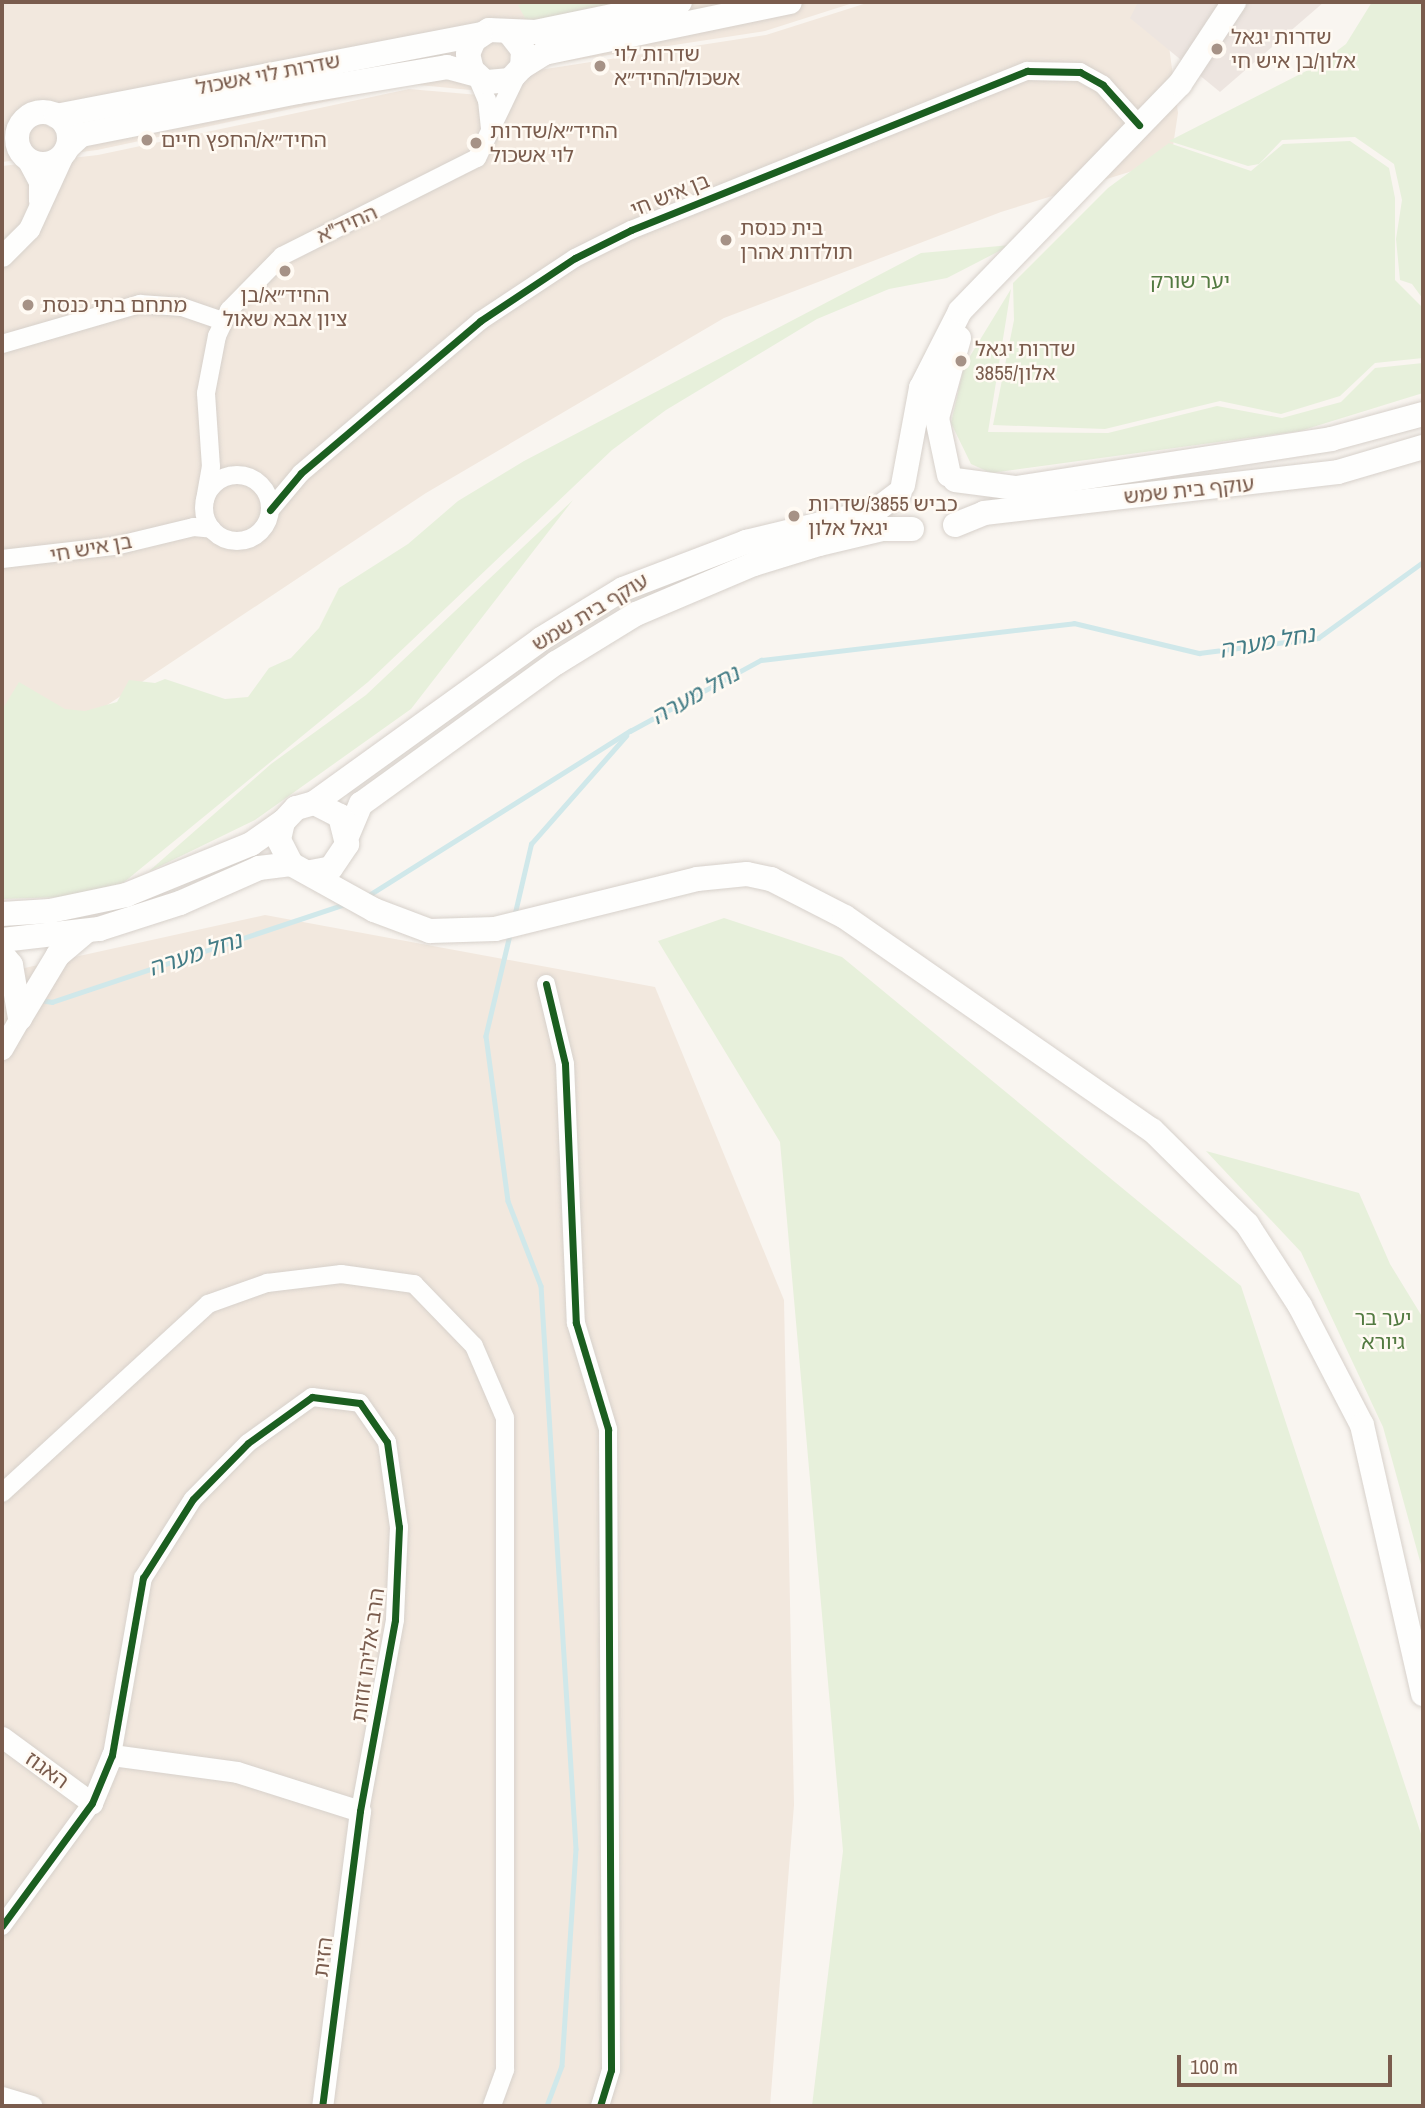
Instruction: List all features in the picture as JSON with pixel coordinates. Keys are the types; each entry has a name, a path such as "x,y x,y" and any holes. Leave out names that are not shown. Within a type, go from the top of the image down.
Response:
{"main road":[{"path":"680,2 535,32 480,34 468,54 476,76 493,85 544,53 790,2"},
{"path":"1021,248 968,319 948,364 937,418 952,478 963,498 955,525 930,535 912,529 900,513 901,489 915,410 930,362 960,311 1192,69 1234,2"},
{"path":"508,31 520,42 519,71"},
{"name":"שדרות לוי אשכול","path":"56,116 480,34"},
{"name":"שדרות לוי אשכול","path":"65,151 81,135 325,87 447,67 476,76"},
{"path":"40,112 56,116 67,129 65,151 42,165 16,154 17,135 13,119 40,112"},
{"name":"עוקף בית שמש","path":"952,478 1016,488 1331,439 1423,414"},
{"name":"עוקף בית שמש","path":"955,525 984,513 1338,472 1423,447"},
{"path":"901,489 924,470 952,478"},
{"name":"עוקף בית שמש","path":"314,803 541,639 623,589 746,542 875,512 901,489"},
{"name":"עוקף בית שמש","path":"346,844 361,804 556,663 636,614 806,548 861,532 912,529"},
{"path":"2,914 50,911 126,895 251,844 283,822 296,808 314,803 333,809 346,844 356,887 374,909"},
{"path":"283,822 279,840 301,868 374,909 430,931 470,932 697,878 747,874 771,879 845,917 1152,1129 1247,1224 1300,1306 1362,1425 1423,1694"},
{"path":"2,940 86,932 180,903 259,868 331,868 346,844"},
{"path":"20,1018 58,955 86,932"},
{"path":"2,954 12,965 20,1018"}],"street":[{"name":"החיד\"א","path":"205,505 207,383 223,321 244,290 282,256 465,167 485,146 519,71"},
{"name":"בן איש חי","path":"270,510 301,473 480,321 575,258 643,225 1027,71 1080,72 1103,85 1139,125"},
{"path":"476,76 490,113 485,146"},
{"path":"2,256 37,214 65,151"},
{"path":"16,154 39,182 37,214"},
{"path":"2,344 118,308 182,307 223,321"},
{"path":"208,445 266,492 270,510 261,530 242,540 212,529 205,505 215,483 247,477"},
{"name":"בן איש חי","path":"247,477 277,484 301,473"},
{"name":"בן איש חי","path":"180,530 205,505"},
{"name":"בן איש חי","path":"2,559 115,546 180,530 212,529"},
{"path":"546,984 565,1064 576,1323 608,1429 611,2070 600,2106"},
{"path":"2,1049 20,1018"},
{"path":"2,1493 208,1304 267,1283 341,1274 414,1284 474,1346 505,1418 505,2070 492,2106"},
{"name":"הרב אליהו זוזות","path":"112,1755 143,1578 193,1499 248,1443 312,1397 360,1403 387,1442 399,1527 395,1620 360,1811"},
{"name":"האגוז","path":"2,1737 92,1803"},
{"path":"2,1926 92,1803 112,1755 237,1772 360,1811"},
{"name":"הזית","path":"322,2106 360,1811"},
{"path":"2,2097 32,2106"}],"shaded area":[{"path":"2,2 856,2 765,31 537,66 501,93 409,84 97,150 2,162"},
{"path":"870,2 1163,2 1178,113 1171,159 1001,212 724,318 426,493 2,775 2,166 98,155 409,89 502,97 539,70 766,35"},
{"path":"1138,2 1324,2 1220,92 1130,18"},
{"path":"265,915 655,987 784,1300 794,1805 770,2106 2,2106 2,973"}],"green space":[{"path":"531,2 623,2 527,22 518,5"},
{"path":"1372,2 1423,2 1423,299 1412,284 1400,280 1396,239 1402,200 1394,164 1355,137 1282,140 1259,164 1248,166 1169,141 1318,65 1346,44"},
{"name":"יער שורק","path":"1350,141 1389,168 1395,198 1395,280 1423,308 1423,358 1375,363 1340,396 1281,414 1220,401 1105,429 993,425 1014,320 1013,283 1108,188 1169,143 1251,171 1283,144"},
{"path":"1011,245 947,278 889,289 817,319 666,410 612,450 368,682 123,883 62,897 2,899 2,710 19,682 65,709 85,711 117,702 129,680 155,683 165,679 225,699 248,697 269,668 291,658 319,628 339,588 408,544 458,501 524,461 921,253"},
{"path":"1011,289 988,432 1108,433 1217,406 1282,418 1341,402 1375,368 1423,363 1423,393 1300,431 991,473 971,464 951,423 964,366"},
{"path":"573,500 411,709 255,820 148,872 271,764 366,695"},
{"path":"724,918 842,957 1241,1286 1423,1840 1423,2106 812,2106 843,1851 780,1142 658,941"},
{"name":"יער בר גיורא","path":"1206,1151 1359,1193 1390,1264 1423,1318 1423,1572 1383,1427 1301,1252"}],"waterway":[{"name":"נחל מערה","path":"366,897 630,731 761,660 1074,623 1199,653 1318,638 1423,562"},
{"path":"514,917 531,844 626,736"},
{"name":"נחל מערה","path":"41,1000 52,1002 345,904"},
{"path":"510,935 486,1036 508,1201 541,1286 576,1849 562,2066 547,2106"}],"cycle path":[{"path":"270,510 301,473 480,321 575,258 631,230 1027,71 1080,72 1103,85 1139,125"},
{"path":"546,984 565,1064 576,1323 608,1429 611,2070 600,2106"},
{"path":"2,1926 92,1803 112,1755 143,1578 193,1499 248,1443 312,1397 360,1403 387,1442 399,1527 395,1620 360,1811 322,2106"}],"place":[{"name":"שדרות יגאל אלון/בן איש חי","path":"1217,49"},
{"name":"שדרות לוי אשכול/החיד״א","path":"600,66"},
{"name":"החיד״א/החפץ חיים","path":"147,140"},
{"name":"החיד״א/שדרות לוי אשכול","path":"476,143"},
{"name":"בית כנסת תולדות אהרן","path":"726,240"},
{"name":"החיד״א/בן ציון אבא שאול","path":"285,271"},
{"name":"מתחם בתי כנסת","path":"28,305"},
{"name":"שדרות יגאל אלון/3855","path":"961,361"},
{"name":"כביש 3855/שדרות יגאל אלון","path":"794,516"}]}
